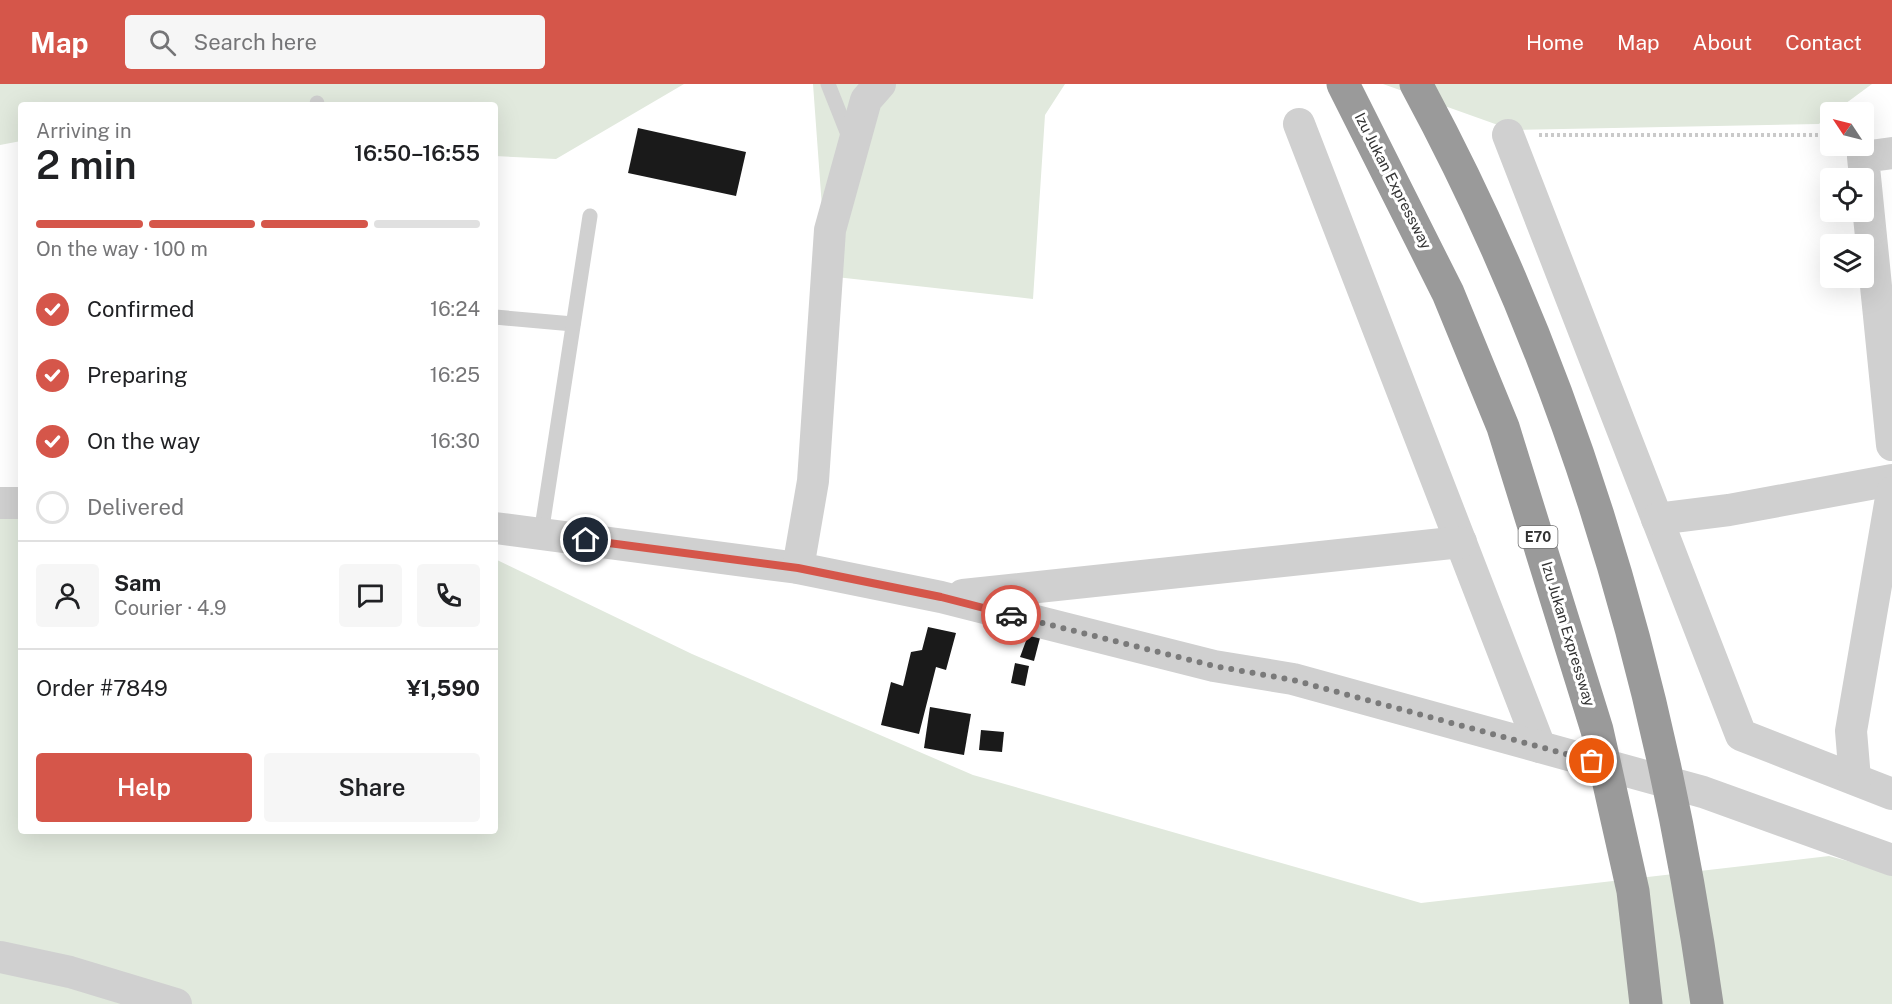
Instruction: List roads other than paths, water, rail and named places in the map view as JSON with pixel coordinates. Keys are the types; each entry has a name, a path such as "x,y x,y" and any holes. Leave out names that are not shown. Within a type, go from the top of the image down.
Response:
{"highway":[{"path":"1419,89 1462,170 1562,404 1612,558 1660,740 1690,885 1707,1004"},
{"name":"Izu Jukan Expressway","path":"1347,90 1448,293 1503,427 1597,730 1633,891 1646,1004"}],"street":[{"path":"798,568 813,481 830,230 866,100 880,84"},
{"path":"1299,124 1540,747"},
{"path":"1508,135 1741,735 1892,794"},
{"path":"1892,153 1863,158 1892,445"},
{"path":"1657,519 1729,510 1892,480"},
{"path":"1855,779 1851,731 1892,492"},
{"path":"0,503 18,503"},
{"path":"498,528 798,568 941,597 1214,666 1293,680 1703,792 1892,860"},
{"path":"941,597 1461,542"},
{"path":"0,957 70,972 176,1004"}],"lane":[{"path":"828,84 853,147"},
{"path":"541,534 590,216"},
{"path":"498,317 573,324"}]}
